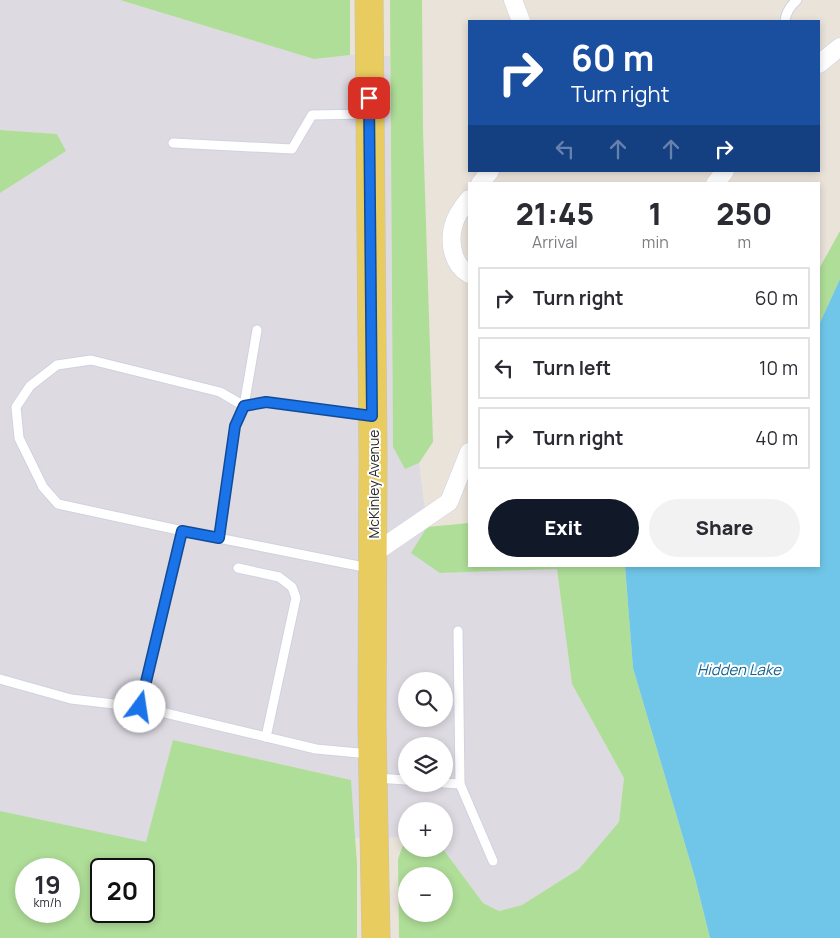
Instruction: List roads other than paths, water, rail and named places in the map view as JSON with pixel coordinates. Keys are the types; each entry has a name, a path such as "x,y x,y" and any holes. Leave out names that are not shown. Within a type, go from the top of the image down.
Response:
{"main road":[{"name":"McKinley Avenue","path":"369,0 373,766 376,938"}],"street":[{"path":"513,0 521,20"},
{"path":"820,63 840,47"},
{"path":"482,182 489,172"},
{"path":"468,201 453,226 452,253 468,274"},
{"path":"373,561 449,502 468,454"}],"lane":[{"path":"785,20 785,15 798,0"},
{"path":"173,143 292,149 312,115 370,114"},
{"path":"219,538 235,426 244,406 257,330"},
{"path":"372,416 266,402 244,406 220,392 91,360 57,366 30,386 16,407 18,438 43,487 58,504 219,538 373,561"},
{"path":"140,707 182,531"},
{"path":"238,568 279,577 292,587 296,598 266,737"},
{"path":"458,631 460,784 493,861"},
{"path":"0,679 71,699 140,707 316,749 373,766 398,777"},
{"path":"453,784 460,784"}],"water":[{"name":"Hidden Lake","path":"840,279 840,938 710,938 695,878 633,668 625,567 820,567 820,323"}]}
